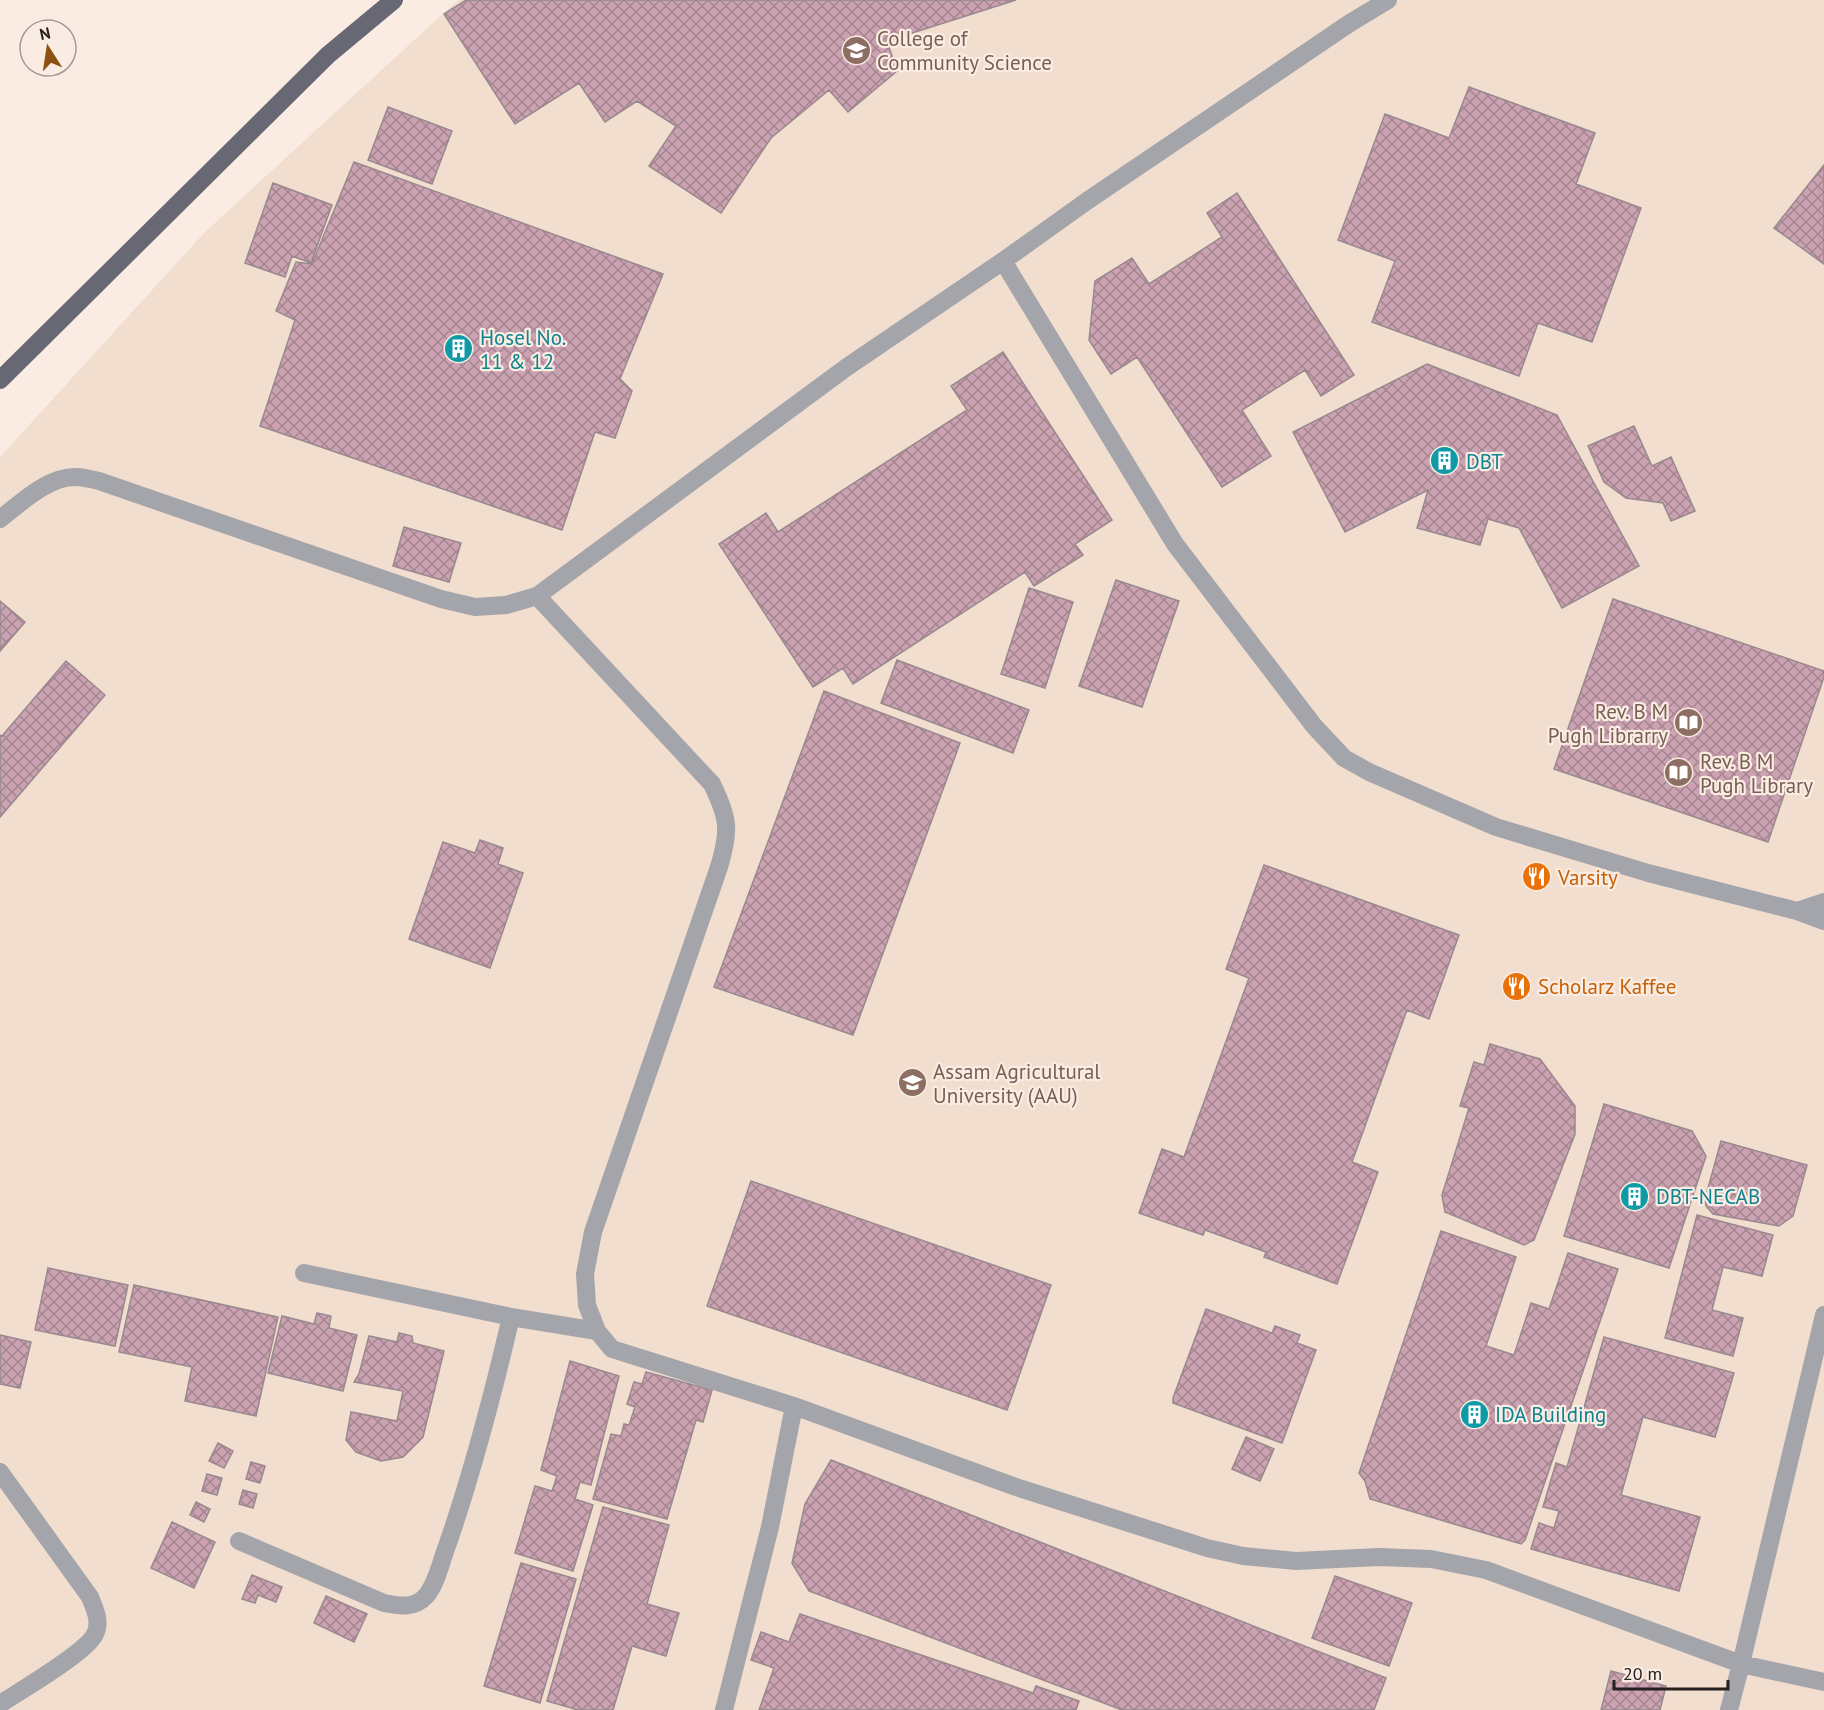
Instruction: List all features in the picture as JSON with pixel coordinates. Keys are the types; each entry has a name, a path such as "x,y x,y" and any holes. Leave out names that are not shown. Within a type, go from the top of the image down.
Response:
{"main road":[{"path":"0,380 328,55 394,0"}],"lane":[{"path":"0,519 50,483 73,477 99,481 441,599 475,607 506,605 537,596 838,374 1087,201 1350,23 1388,0"},
{"path":"1003,261 1175,544 1314,726 1344,758 1369,772 1496,827 1648,873 1797,911 1824,921"},
{"path":"537,596 712,784 723,806 727,825 726,844 719,867 593,1232 585,1274 587,1305 597,1331 612,1349 794,1406 1016,1487 1207,1548 1243,1556 1296,1561 1379,1557 1431,1559 1486,1570 1741,1664 1824,1682"},
{"path":"1797,911 1824,902"},
{"path":"304,1273 511,1317 597,1331"},
{"path":"1729,1710 1824,1315"},
{"path":"239,1540 384,1603 402,1607 417,1604 432,1585 455,1524 497,1376 511,1317"},
{"path":"724,1710 770,1527 794,1406"},
{"path":"0,1472 90,1598 98,1616 96,1633 85,1648 0,1704"}],"shaded area":[{"name":"Assam Agricultural University (AAU)","path":"458,0 1824,0 1824,1710 0,1710 0,457 205,232"}],"building":[{"name":"College of Community Science","path":"466,0 1016,0 887,41 897,71 848,112 829,90 771,138 721,213 649,166 676,126 637,101 605,122 579,83 515,124 444,14"},
{"path":"1469,87 1595,133 1576,184 1641,208 1592,342 1538,323 1519,376 1372,322 1395,261 1338,240 1385,114 1449,138"},
{"path":"388,107 452,131 432,184 368,160"},
{"name":"Hosel No. 11 & 12","path":"354,162 663,274 620,379 632,391 615,438 595,432 562,530 260,426 295,320 276,311 296,262 312,264"},
{"path":"1824,165 1824,264 1774,228"},
{"path":"273,183 332,205 311,263 292,256 285,277 245,263"},
{"path":"1237,193 1354,375 1321,396 1305,370 1242,410 1271,456 1222,487 1137,357 1111,374 1089,340 1095,281 1132,258 1149,284 1222,237 1207,213"},
{"path":"1003,352 1112,520 1075,544 1083,555 1034,586 1025,572 853,684 843,668 813,687 719,544 766,513 778,532 967,410 951,386"},
{"name":"DBT","path":"1427,364 1557,415 1639,566 1562,608 1519,528 1488,519 1480,545 1417,528 1428,490 1345,532 1293,432"},
{"path":"1634,426 1652,466 1671,457 1695,511 1671,521 1663,503 1626,498 1604,482 1588,446"},
{"path":"404,527 461,543 449,582 393,566"},
{"path":"1116,580 1179,601 1142,707 1079,686"},
{"path":"1029,588 1073,602 1045,688 1001,674"},
{"name":"Rev. B M Pugh Librarry","path":"1613,599 1824,671 1824,677 1768,842 1554,769"},
{"path":"0,601 25,622 0,651"},
{"path":"897,660 1029,710 1013,753 881,703"},
{"path":"66,661 105,695 0,817 0,735 2,736"},
{"path":"824,691 960,743 853,1035 714,987"},
{"path":"480,840 503,848 498,864 523,873 490,968 409,939 443,842 475,853"},
{"path":"1264,865 1459,935 1429,1019 1407,1010 1352,1162 1378,1172 1337,1284 1264,1257 1266,1252 1205,1230 1203,1235 1139,1213 1162,1149 1184,1157 1249,978 1226,969"},
{"path":"1490,1044 1540,1059 1575,1106 1575,1134 1534,1240 1524,1245 1445,1212 1442,1195 1469,1108 1460,1106 1474,1062 1484,1065"},
{"name":"DBT-NECAB","path":"1604,1104 1692,1131 1706,1156 1669,1268 1564,1236"},
{"path":"1721,1141 1807,1165 1793,1216 1779,1226 1713,1214 1706,1206 1705,1199"},
{"path":"751,1181 1051,1285 1007,1410 707,1306"},
{"path":"1697,1215 1773,1235 1762,1276 1723,1267 1712,1310 1743,1318 1733,1356 1665,1338"},
{"name":"IDA Building","path":"1441,1231 1516,1257 1486,1346 1514,1355 1531,1303 1549,1309 1568,1253 1618,1269 1525,1540 1521,1544 1370,1499 1365,1481 1359,1473"},
{"path":"48,1268 128,1285 115,1346 35,1330"},
{"path":"134,1285 278,1317 256,1416 185,1401 192,1367 119,1352"},
{"path":"1206,1309 1272,1333 1275,1326 1300,1335 1297,1343 1316,1350 1282,1443 1173,1403"},
{"path":"317,1313 331,1316 329,1328 357,1335 343,1391 268,1373 282,1316 314,1324"},
{"path":"399,1333 412,1336 413,1343 444,1351 423,1437 403,1457 381,1461 356,1452 346,1440 351,1412 397,1421 403,1391 354,1382 359,1374 369,1336 397,1342"},
{"path":"0,1335 31,1342 20,1388 0,1384"},
{"path":"1604,1337 1734,1373 1715,1437 1643,1417 1621,1495 1700,1517 1679,1591 1531,1549 1539,1523 1554,1528 1559,1511 1543,1507 1556,1463 1567,1467"},
{"path":"570,1361 619,1376 591,1485 580,1482 575,1499 593,1505 573,1571 515,1553 535,1486 552,1491 557,1476 541,1470"},
{"path":"646,1372 712,1390 703,1422 696,1420 667,1519 593,1499 611,1434 621,1436 624,1424 629,1425 635,1407 627,1404 634,1382 642,1384"},
{"path":"1246,1437 1274,1449 1260,1481 1232,1469"},
{"path":"218,1443 233,1451 224,1468 209,1461"},
{"path":"831,1460 1386,1678 1374,1710 1122,1710 809,1591 792,1563 805,1504"},
{"path":"251,1462 265,1466 260,1483 246,1479"},
{"path":"207,1474 222,1478 217,1495 202,1491"},
{"path":"243,1490 257,1494 253,1508 239,1504"},
{"path":"196,1502 210,1509 204,1522 190,1515"},
{"path":"603,1507 669,1525 647,1604 679,1613 666,1656 632,1646 613,1710 578,1710 547,1701"},
{"path":"172,1522 215,1542 194,1588 151,1568"},
{"path":"521,1563 576,1579 540,1703 484,1686"},
{"path":"252,1575 282,1587 276,1602 258,1595 255,1603 242,1599"},
{"path":"1335,1576 1412,1603 1389,1666 1312,1638"},
{"path":"326,1596 367,1614 354,1642 314,1623"},
{"path":"800,1614 1033,1693 1036,1686 1079,1701 1076,1710 759,1710 774,1668 751,1660 761,1632 789,1642"},
{"path":"1611,1671 1666,1686 1660,1710 1601,1710"}],"place":[{"name":"College of Community Science","path":"856,50"},
{"name":"Hosel No. 11 & 12","path":"459,349"},
{"name":"DBT","path":"1445,461"},
{"name":"Rev. B M Pugh Librarry","path":"1689,723"},
{"name":"Rev. B M Pugh Library","path":"1679,773"},
{"name":"Varsity","path":"1537,877"},
{"name":"Scholarz Kaffee","path":"1517,986"},
{"name":"Assam Agricultural University (AAU)","path":"912,1083"},
{"name":"DBT-NECAB","path":"1635,1196"},
{"name":"IDA Building","path":"1474,1414"}]}
